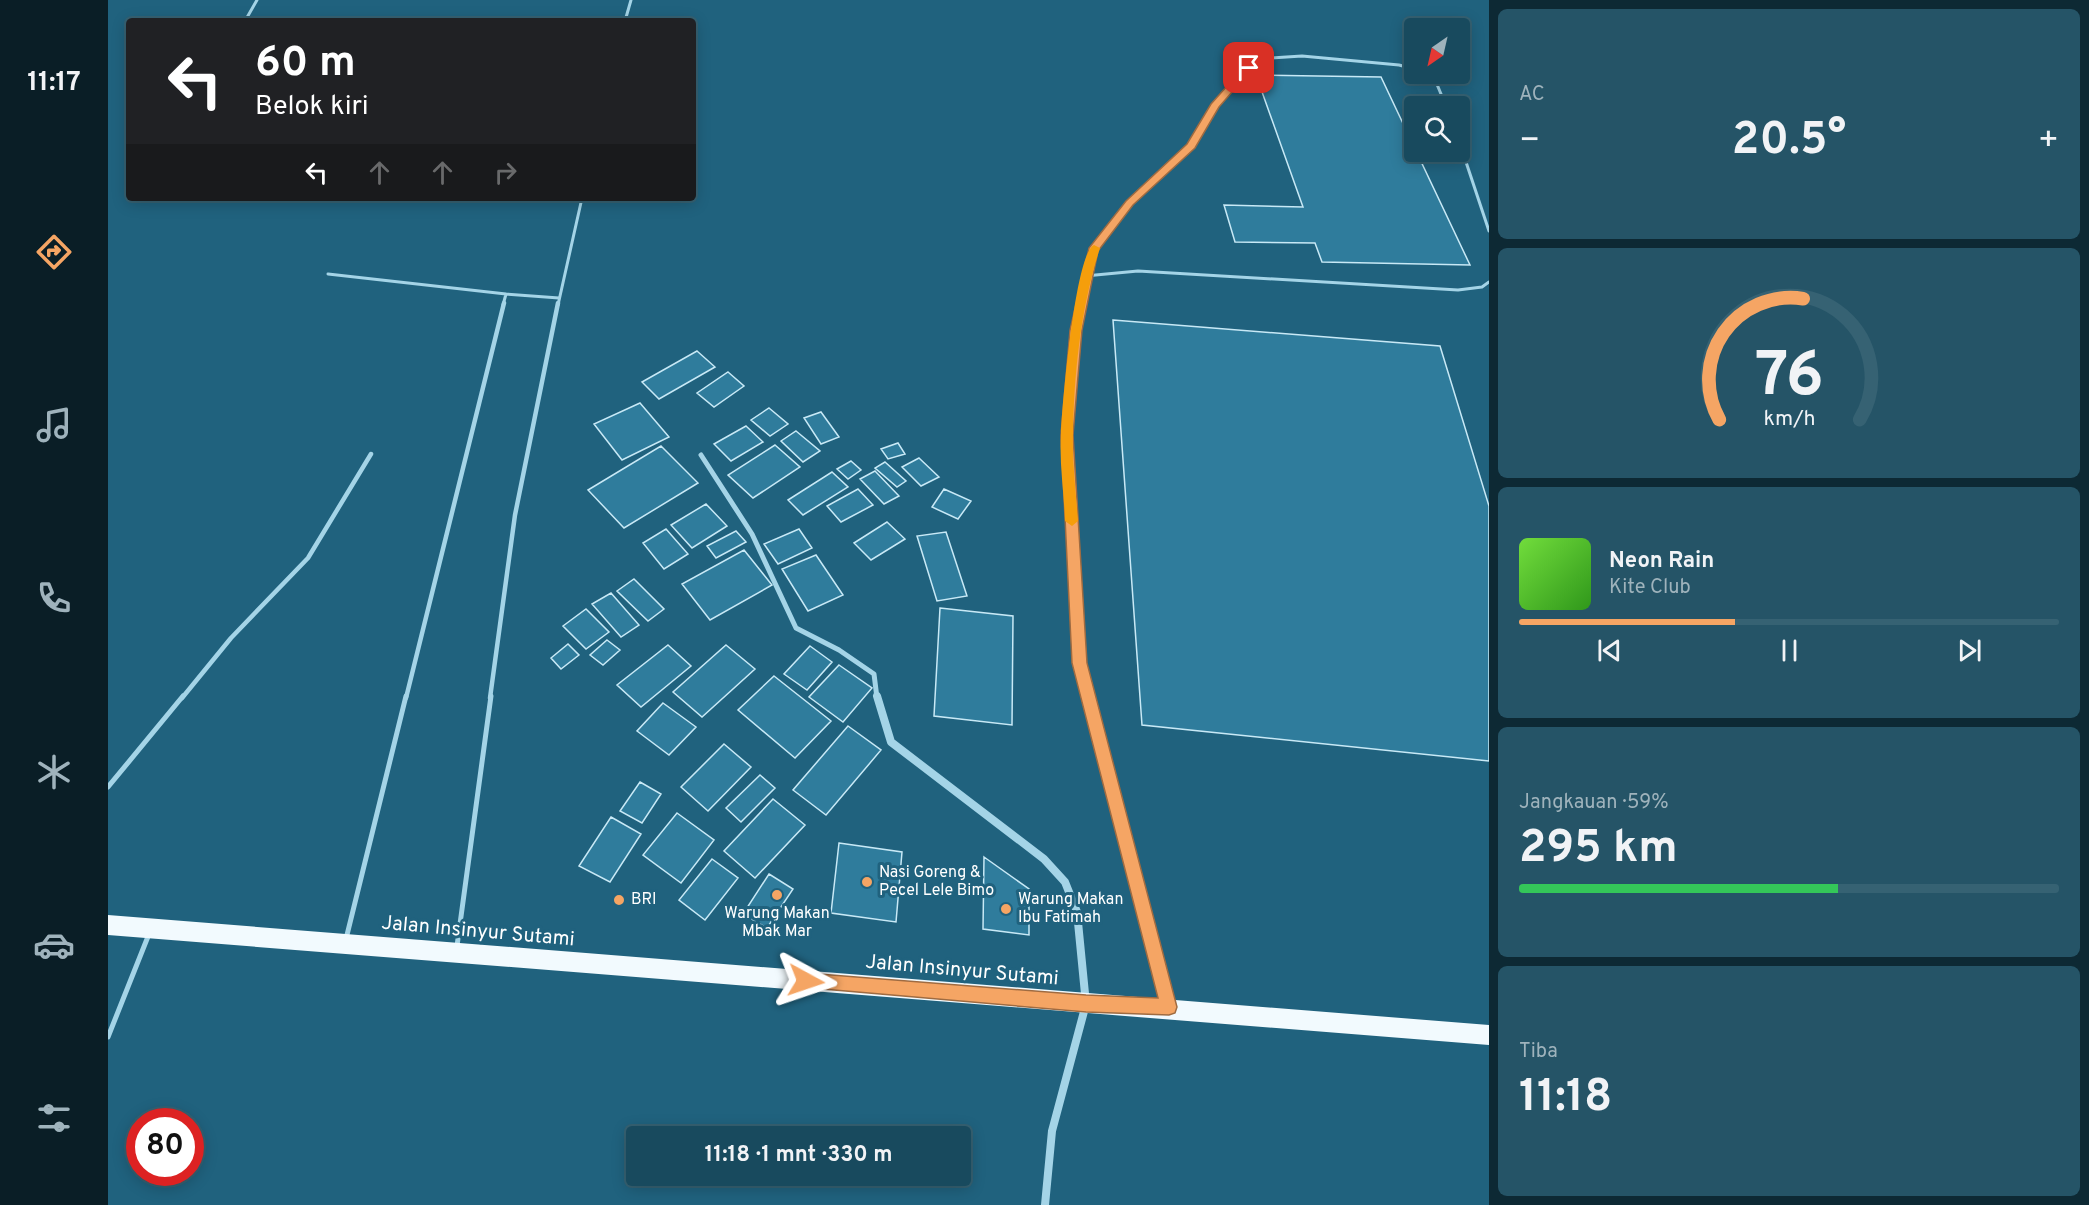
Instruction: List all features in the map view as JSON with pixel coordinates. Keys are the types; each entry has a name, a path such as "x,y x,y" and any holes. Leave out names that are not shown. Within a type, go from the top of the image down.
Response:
{"highway":[{"name":"Jalan Insinyur Sutami","path":"108,925 1086,1004 1169,1007 1415,1032 1489,1035"}],"street":[{"path":"701,455 752,534 796,628 840,650 874,674 878,706 891,742 1044,859 1065,882 1077,912 1086,1004 1052,1131 1045,1205"}],"lane":[{"path":"247,18 257,0"},
{"path":"626,18 631,0"},
{"path":"1169,1007 1080,663 1067,435 1076,330 1085,276 1092,251 1129,203 1191,146 1215,106 1249,68 1271,58 1302,56 1404,66"},
{"path":"1466,162 1489,231"},
{"path":"456,953 515,515 581,201"},
{"path":"1085,276 1137,271 1458,291 1482,287 1489,282"},
{"path":"328,274 559,298"},
{"path":"345,943 506,294"},
{"path":"108,787 231,639 308,558 371,454"},
{"path":"108,1037 151,928"}],"building":[{"path":"1256,75 1381,77 1404,126 1404,162 1421,162 1470,265 1322,262 1315,243 1235,242 1224,205 1303,207"},
{"path":"1113,320 1440,346 1489,506 1489,761 1142,725"},
{"path":"697,351 715,367 659,399 642,382"},
{"path":"728,372 744,386 714,407 697,393"},
{"path":"640,403 669,437 622,460 594,424"},
{"path":"769,408 788,424 770,436 751,420"},
{"path":"821,412 839,437 821,444 804,418"},
{"path":"746,426 763,442 731,461 714,444"},
{"path":"796,431 820,451 803,462 781,441"},
{"path":"898,443 905,454 888,459 881,449"},
{"path":"775,445 800,467 753,498 728,475"},
{"path":"661,446 698,483 624,528 588,490"},
{"path":"919,458 939,477 921,486 902,467"},
{"path":"851,461 861,470 848,479 837,469"},
{"path":"885,462 906,481 897,487 875,468"},
{"path":"875,471 899,496 884,504 860,479"},
{"path":"832,472 848,487 803,515 788,500"},
{"path":"858,489 873,505 841,522 827,506"},
{"path":"944,489 971,501 958,519 932,507"},
{"path":"706,504 727,526 692,548 671,525"},
{"path":"887,522 905,539 871,560 854,543"},
{"path":"666,529 688,554 664,569 643,543"},
{"path":"799,529 812,548 778,564 764,544"},
{"path":"736,531 746,542 716,558 707,546"},
{"path":"946,532 967,596 937,601 917,536"},
{"path":"744,550 772,585 710,620 682,584"},
{"path":"816,555 843,595 808,611 782,569"},
{"path":"634,579 664,609 648,621 617,591"},
{"path":"611,593 639,625 621,637 592,604"},
{"path":"940,608 1013,616 1012,725 934,716"},
{"path":"586,609 609,632 586,649 563,626"},
{"path":"607,640 620,650 603,665 590,655"},
{"path":"568,644 579,655 561,669 551,658"},
{"path":"668,645 691,666 641,707 617,685"},
{"path":"726,645 755,669 702,717 673,692"},
{"path":"810,646 832,662 807,690 784,674"},
{"path":"839,665 872,688 843,722 809,697"},
{"path":"774,676 831,721 795,758 738,710"},
{"path":"663,703 696,727 669,755 637,731"},
{"path":"848,726 881,750 826,815 793,790"},
{"path":"724,744 751,767 708,811 681,787"},
{"path":"760,775 775,788 741,822 726,808"},
{"path":"640,782 661,794 642,823 620,811"},
{"path":"773,799 805,825 755,878 724,851"},
{"path":"677,813 714,840 681,883 643,855"},
{"path":"611,817 641,834 610,882 579,866"},
{"name":"Nasi Goreng & Pecel Lele Bimo","path":"839,843 902,852 896,922 831,913"},
{"name":"Warung Makan Ibu Fatimah","path":"984,857 1029,889 1029,935 983,929"},
{"path":"712,859 738,878 705,920 679,900"},
{"path":"769,874 793,889 767,928 743,914"}],"slow traffic":[{"path":"1072,521 1067,435 1076,330 1085,276 1094,248"}],"place":[{"name":"Nasi Goreng & Pecel Lele Bimo","path":"867,882"},
{"name":"Warung Makan Mbak Mar","path":"777,895"},
{"name":"BRI","path":"619,900"},
{"name":"Warung Makan Ibu Fatimah","path":"1006,909"}],"route":[{"path":"806,981 1086,1004 1169,1007 1080,663 1067,435 1076,330 1085,276 1092,251 1129,203 1191,146 1215,106 1249,68"}]}
